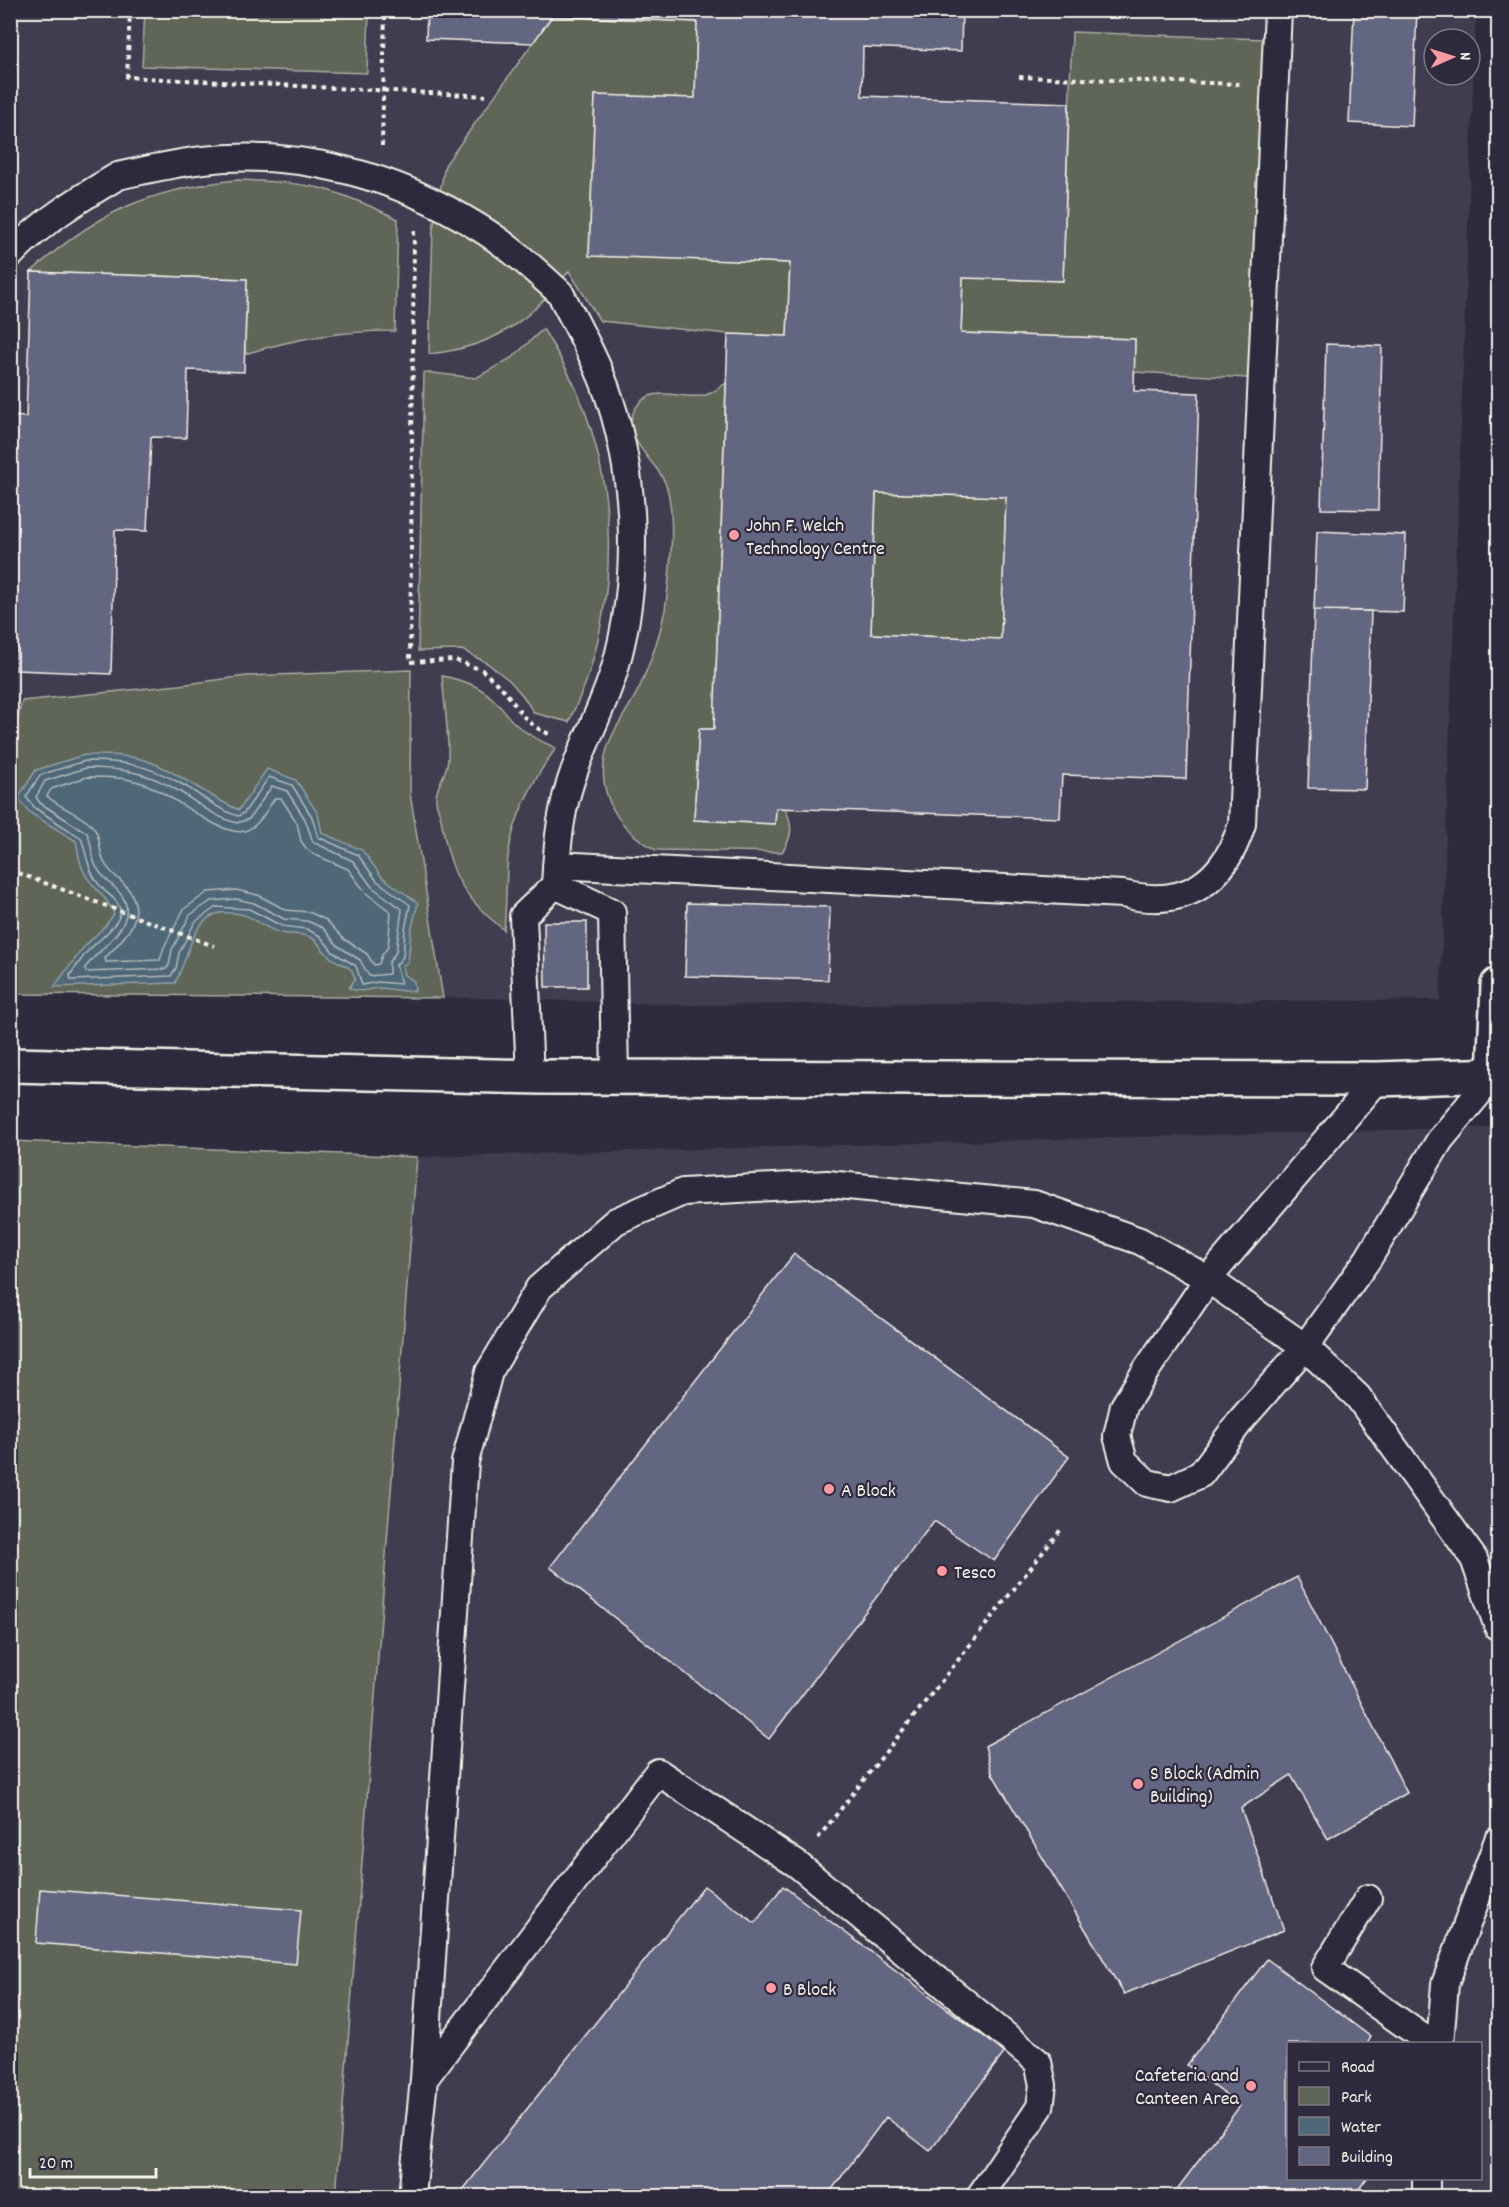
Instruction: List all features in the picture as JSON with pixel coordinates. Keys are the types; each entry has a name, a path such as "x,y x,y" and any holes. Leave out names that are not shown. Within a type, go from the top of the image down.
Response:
{"street":[{"path":"10,1065 530,1077 1378,1079 1496,1075 1498,985"}],"lane":[{"path":"556,875 1123,894 1160,899 1179,896 1196,889 1213,877 1227,862 1242,824 1278,10"},
{"path":"10,255 45,223 80,198 118,176 161,166 227,159 292,160 336,168 386,182 434,202 480,227 522,258 560,293 584,337 604,384 619,433 628,483 631,524 630,578 615,667 569,788 560,825 556,875 523,916 530,1077"},
{"path":"556,875 612,912 615,1077"},
{"path":"1378,1079 1208,1279 1124,1406 1117,1436 1124,1461 1147,1484 1171,1488 1201,1474 1242,1419 1305,1347 1368,1258 1440,1140 1496,1075"},
{"path":"412,2196 424,2079 465,1462 489,1372 539,1288 616,1221 683,1192 827,1184 1034,1204 1140,1241 1208,1279 1305,1347 1358,1396 1474,1559 1498,1627"},
{"path":"424,2079 658,1772 798,1865 1038,2062 1043,2085 1040,2107 980,2196"},
{"path":"1440,2042 1445,1984 1498,1840"},
{"path":"1368,1898 1325,1968 1431,2042"},
{"path":"1426,2180 1426,2196"}],"path":[{"path":"130,10 127,77 486,96"},
{"path":"382,147 385,10"},
{"path":"1019,76 1275,86"},
{"path":"414,221 410,662 455,660 482,670 504,690 523,716 535,727 568,740 586,740"},
{"path":"10,870 214,946"},
{"path":"798,1865 1062,1528"}],"shaded area":[{"name":"John F. Welch Technology Centre","path":"11,11 1476,11 1475,27 1422,27 1422,87 1473,87 1440,1000 688,1005 480,998 11,994"},
{"name":"Tesco","path":"1498,1127 1498,2196 336,2196 417,1157"}],"green space":[{"path":"145,11 369,11 367,73 142,66"},
{"path":"552,16 697,22 695,98 595,95 589,255 790,263 787,336 728,334 600,321 569,271 539,304 508,329 473,345 429,354 433,229 445,165"},
{"path":"1072,32 1264,39 1248,378 1134,372 1135,339 961,333 963,278 1063,281"},
{"path":"236,180 268,181 320,188 398,219 395,331 319,336 245,354 247,279 31,272 78,234 125,207 176,190"},
{"path":"543,329 565,366 583,406 602,473 606,506 608,541 604,609 588,676 569,722 534,713 510,681 487,663 462,650 418,651 424,372 476,378 513,357"},
{"path":"726,383 714,729 699,729 694,820 775,824 776,808 785,808 791,830 782,852 656,850 628,829 617,816 605,787 606,753 612,736 641,684 658,638 665,610 670,565 672,532 667,488 663,478 636,440 631,420 641,401 649,396 666,394 702,396 712,393"},
{"path":"876,493 1006,497 1001,639 871,634"},
{"path":"411,670 410,793 443,998 11,994 10,733 17,722 22,701 246,676"},
{"path":"442,676 463,681 482,690 497,702 519,727 536,739 556,748 522,805 512,836 507,869 504,930 477,906 460,882 445,838 436,800 448,758"},
{"path":"11,1141 417,1157 336,2196 11,2196"}],"water":[{"path":"84,755 110,755 145,760 239,810 267,769 296,780 318,814 322,833 362,850 382,877 418,903 411,931 408,963 402,965 404,975 414,981 415,991 381,988 357,991 349,988 355,979 352,971 330,957 312,938 274,931 245,915 223,913 208,918 201,925 175,983 54,987 83,948 114,914 108,902 86,876 80,863 76,841 30,813 18,798 36,770"}],"building":[{"path":"427,10 962,10 961,51 863,47 862,96 1069,103 1063,281 963,278 961,333 1135,339 1134,391 1199,393 1186,779 1062,775 1060,818 776,808 775,824 694,820 699,729 714,729 728,334 787,336 790,263 589,256 595,95 695,98 697,22 552,16 533,43 426,39","holes":["876,493 1006,497 1001,639 871,634"]},
{"path":"1354,10 1417,10 1412,126 1349,123"},
{"path":"31,272 247,279 244,372 188,370 186,438 151,437 147,531 115,530 111,674 16,670 17,618 10,618 10,416 26,417"},
{"path":"1326,344 1382,346 1378,510 1321,509"},
{"path":"1317,531 1406,535 1403,612 1314,610"},
{"path":"1314,610 1371,611 1365,789 1308,788"},
{"path":"687,903 830,907 828,980 685,976"},
{"path":"544,922 587,922 587,987 545,987"},
{"name":"A Block","path":"794,1254 1069,1457 994,1561 934,1521 769,1739 550,1567"},
{"name":"S Block (Admin Building)","path":"1297,1577 1407,1793 1328,1839 1291,1775 1241,1808 1284,1930 1124,1994 992,1773 985,1746"},
{"name":"B Block","path":"704,1886 755,1923 783,1886 1005,2052 930,2151 886,2117 827,2196 458,2196"},
{"path":"40,1889 301,1910 296,1964 36,1943"},
{"name":"Cafeteria and Canteen Area","path":"1267,1959 1371,2037 1368,2042 1287,2042 1287,2180 1366,2180 1354,2196 1172,2196 1240,2106 1187,2065"}],"place":[{"name":"John F. Welch Technology Centre","path":"734,535"},
{"name":"A Block","path":"829,1489"},
{"name":"Tesco","path":"942,1571"},
{"name":"S Block (Admin Building)","path":"1138,1784"},
{"name":"B Block","path":"771,1988"},
{"name":"Cafeteria and Canteen Area","path":"1251,2086"}]}
